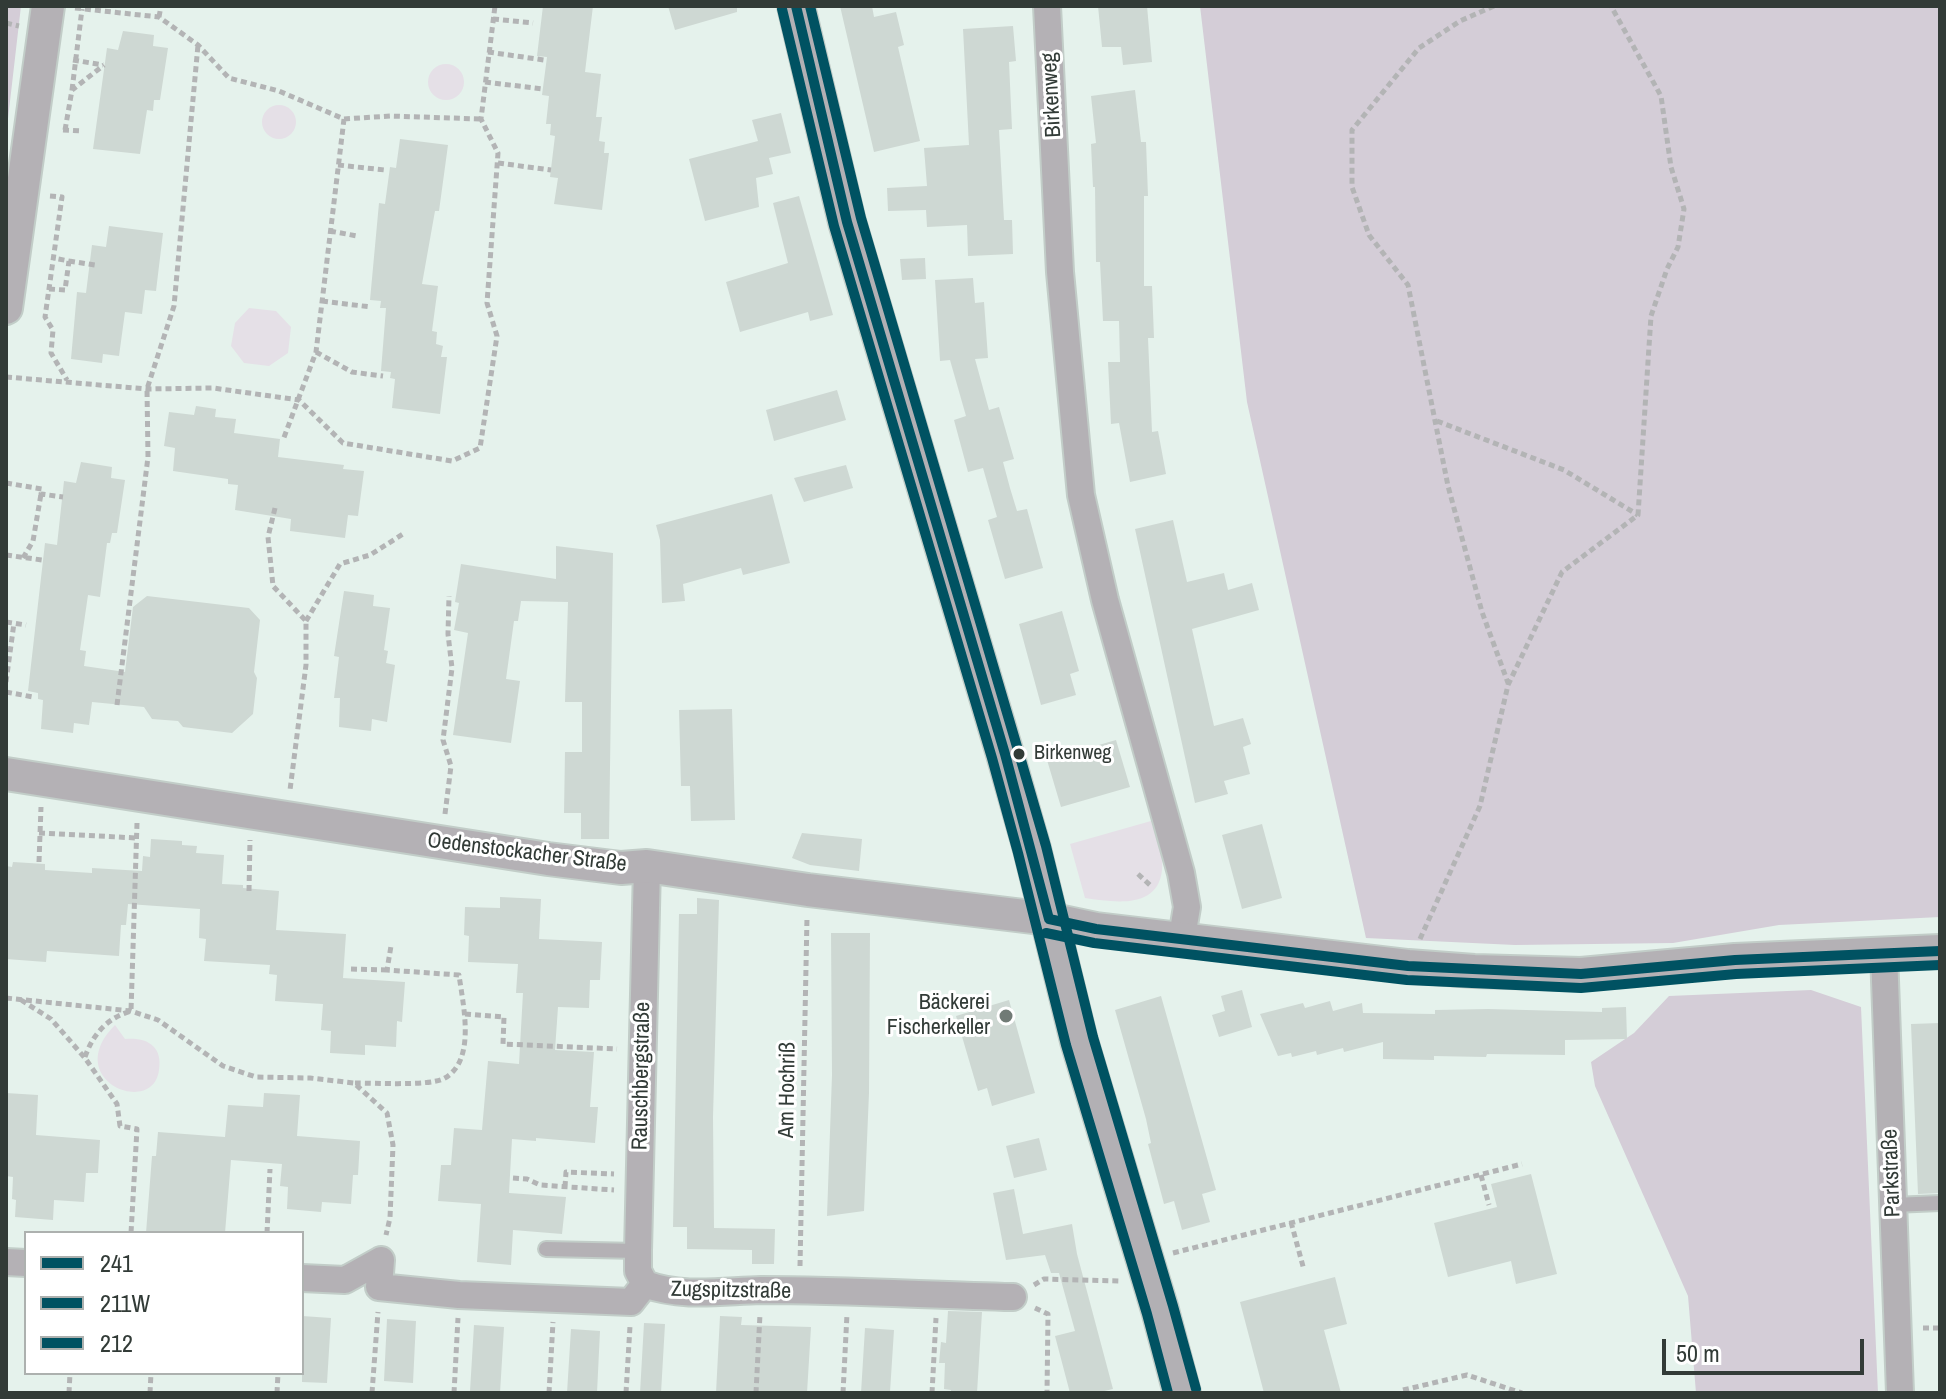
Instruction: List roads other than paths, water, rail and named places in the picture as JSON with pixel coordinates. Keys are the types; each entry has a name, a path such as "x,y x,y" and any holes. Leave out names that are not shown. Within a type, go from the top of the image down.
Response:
{"main road":[{"path":"796,6 847,222 1013,781 1094,1096 1182,1393"}],"street":[{"path":"6,308 48,6"},
{"name":"Birkenweg","path":"1047,6 1060,272 1081,495 1105,600 1181,873 1187,907 1182,937"},
{"name":"Oedenstockacher Straße","path":"6,774 441,843 621,868 647,866 808,890 1049,919 1096,929 1408,966 1581,974 1735,960 1940,951"},
{"name":"Rauschbergstraße","path":"638,1293 647,866"},
{"name":"Parkstraße","path":"1884,953 1900,1393"},
{"path":"304,1278 345,1280 381,1260 379,1287"},
{"name":"Zugspitzstraße","path":"345,1280 379,1287 459,1295 554,1300 638,1293 761,1290 1013,1297"}],"lane":[{"path":"1893,1205 1940,1203"},
{"path":"546,1249 638,1251"}],"place":[{"name":"Birkenweg","path":"1019,754"},
{"name":"Bäckerei Fischerkeller","path":"1006,1016"}]}
